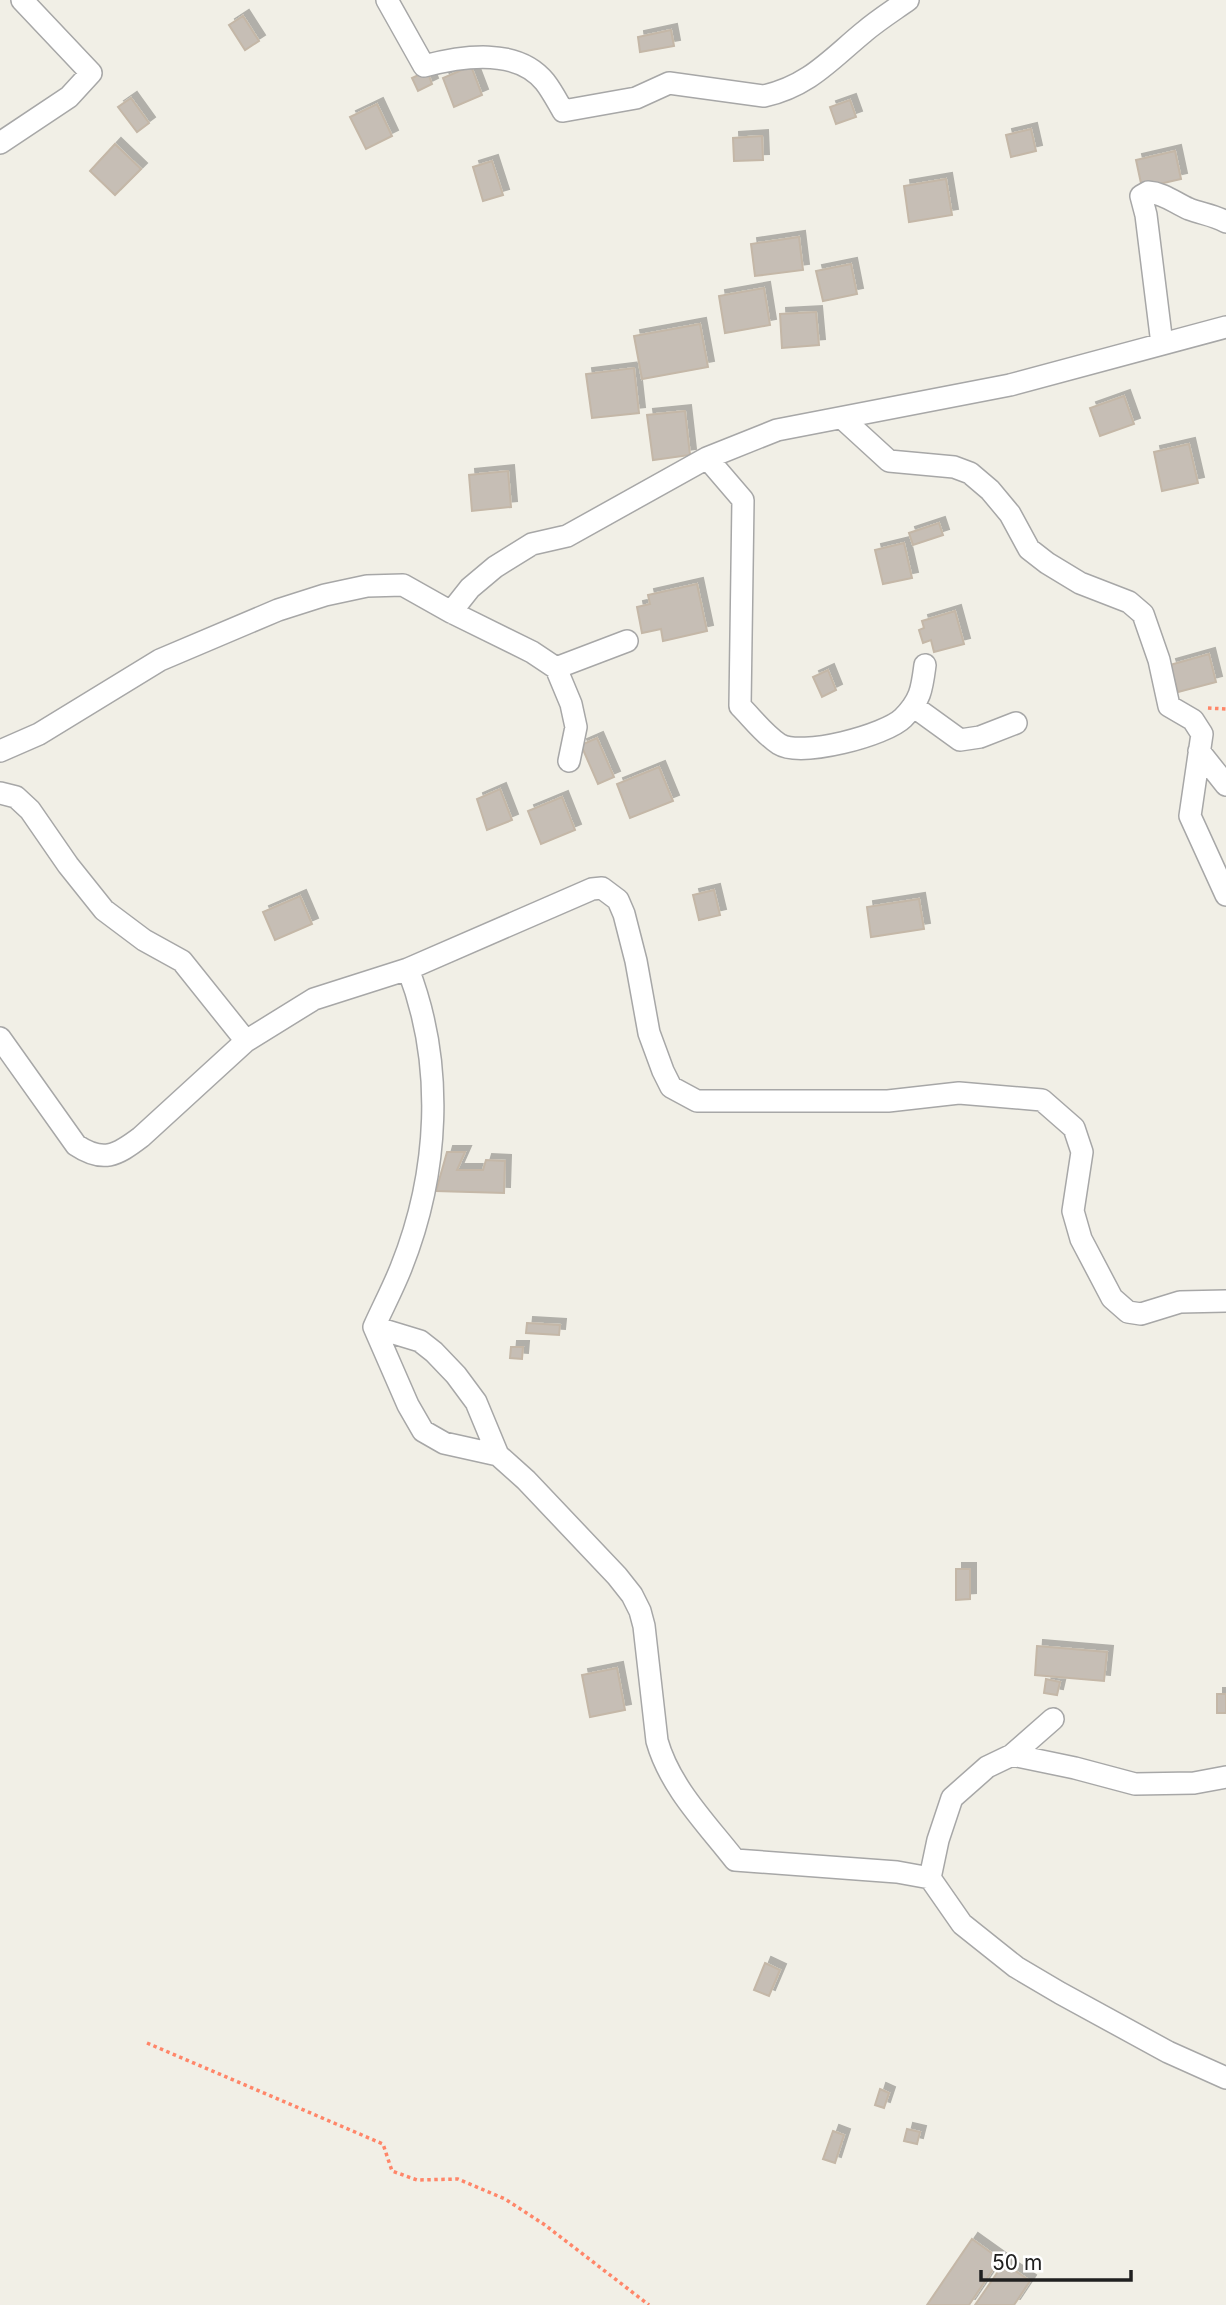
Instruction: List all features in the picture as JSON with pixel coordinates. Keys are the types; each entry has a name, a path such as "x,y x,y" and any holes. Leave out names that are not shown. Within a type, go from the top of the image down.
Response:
{"street":[{"path":"0,143 69,97 91,73 22,0"},
{"path":"387,0 424,66 444,61 498,57 525,66 544,80 563,111 636,98 669,83 764,96 778,93 799,84 828,65 866,30 908,0"},
{"path":"1162,344 1146,215 1141,196 1148,192 1161,194 1190,209 1217,216 1226,222"},
{"path":"451,612 470,588 495,567 532,544 567,536 707,458 777,430 1010,385 1226,327"},
{"path":"842,418 889,461 954,467 970,473 990,489 1010,514 1029,549 1047,564 1080,583 1129,602 1143,614 1159,660 1169,706 1193,720 1202,734 1190,816 1226,895"},
{"path":"707,458 743,500 740,706 781,746 832,746 901,720 922,695 925,665"},
{"path":"0,751 39,734 160,660 249,621 326,595 367,586 403,585 531,652 556,668 572,704 576,727 569,761"},
{"path":"556,668 626,641"},
{"path":"913,706 960,740 980,737 1016,723"},
{"path":"1199,751 1226,785"},
{"path":"0,793 16,797 30,810 68,865 104,910 144,940 182,961 246,1041"},
{"path":"0,1038 76,1145 91,1155 109,1156 127,1148 141,1137 246,1041 314,999 408,969 592,889 602,888 618,900 624,914 649,1033 671,1087 684,1096 697,1101 849,1102 888,1101 959,1093 1042,1100 1074,1128 1082,1152 1073,1211 1081,1239 1112,1298 1128,1312 1141,1314 1180,1302 1226,1301"},
{"path":"408,969 420,1002 427,1036 434,1121 419,1212 401,1266 374,1327 408,1405 423,1431 444,1443 498,1455"},
{"path":"374,1327 420,1341 434,1352 476,1402 498,1455 526,1479 632,1595 644,1626 657,1741 662,1760 683,1794 735,1860 897,1872 930,1878 962,1924 1016,1967 1168,2052 1226,2078"},
{"path":"930,1878 938,1840 952,1798 987,1766 1012,1755 1054,1719"},
{"path":"1012,1755 1135,1784 1194,1783 1226,1777"}],"path":[{"path":"147,2043 383,2144 392,2171 417,2180 458,2179 505,2199 545,2225 649,2305"}],"building":[{"path":"243,16 259,41 245,50 229,25"},
{"path":"671,30 674,46 640,52 638,37"},
{"path":"471,66 482,95 454,107 443,78"},
{"path":"427,71 432,84 418,91 412,78"},
{"path":"131,98 149,123 137,132 118,107"},
{"path":"850,100 856,117 836,124 830,107"},
{"path":"377,104 392,136 366,149 350,117"},
{"path":"1031,129 1036,151 1011,157 1006,135"},
{"path":"762,136 763,160 734,161 733,138"},
{"path":"115,144 141,169 115,195 90,171"},
{"path":"1175,151 1181,179 1142,188 1136,160"},
{"path":"492,161 503,195 483,201 473,167"},
{"path":"946,179 952,215 909,222 904,186"},
{"path":"799,237 803,270 755,276 751,244"},
{"path":"851,264 857,294 823,301 816,271"},
{"path":"764,288 770,325 725,333 719,296"},
{"path":"816,312 819,345 782,348 780,314"},
{"path":"700,324 708,367 642,379 634,336"},
{"path":"634,368 639,413 592,418 586,374"},
{"path":"1124,396 1134,424 1100,436 1090,408"},
{"path":"685,411 690,455 653,460 647,415"},
{"path":"1189,444 1198,483 1162,491 1154,452"},
{"path":"508,471 511,507 472,511 469,475"},
{"path":"939,523 943,535 913,545 909,533"},
{"path":"904,543 912,578 883,584 875,550"},
{"path":"697,584 707,631 663,641 661,629 642,633 637,607 650,604 648,595"},
{"path":"955,611 964,644 934,652 931,640 923,643 919,630 924,628 922,621"},
{"path":"1209,654 1216,682 1178,692 1170,665"},
{"path":"828,670 836,690 822,697 813,677"},
{"path":"597,738 614,777 598,784 581,745"},
{"path":"659,767 673,801 630,818 617,784"},
{"path":"500,789 512,820 487,830 477,799"},
{"path":"562,797 575,830 541,844 528,811"},
{"path":"714,890 720,915 699,920 693,895"},
{"path":"300,896 312,924 275,940 263,912"},
{"path":"919,899 924,929 871,937 867,907"},
{"path":"447,1152 465,1152 457,1170 483,1170 486,1160 505,1161 504,1193 436,1191"},
{"path":"527,1323 560,1325 559,1335 526,1333"},
{"path":"511,1347 523,1347 522,1359 510,1358"},
{"path":"956,1569 970,1569 970,1599 956,1600"},
{"path":"1037,1646 1107,1652 1104,1681 1035,1675"},
{"path":"617,1668 625,1710 590,1717 582,1675"},
{"path":"1046,1679 1060,1682 1057,1695 1044,1693"},
{"path":"1217,1694 1226,1694 1226,1713 1217,1713"},
{"path":"765,1963 780,1970 769,1996 754,1990"},
{"path":"880,2089 889,2093 884,2108 875,2105"},
{"path":"907,2129 920,2132 917,2144 904,2141"},
{"path":"833,2131 844,2135 835,2163 823,2159"},
{"path":"972,2239 1000,2259 969,2305 927,2305"},
{"path":"1004,2263 1030,2281 1014,2305 975,2305"}]}
